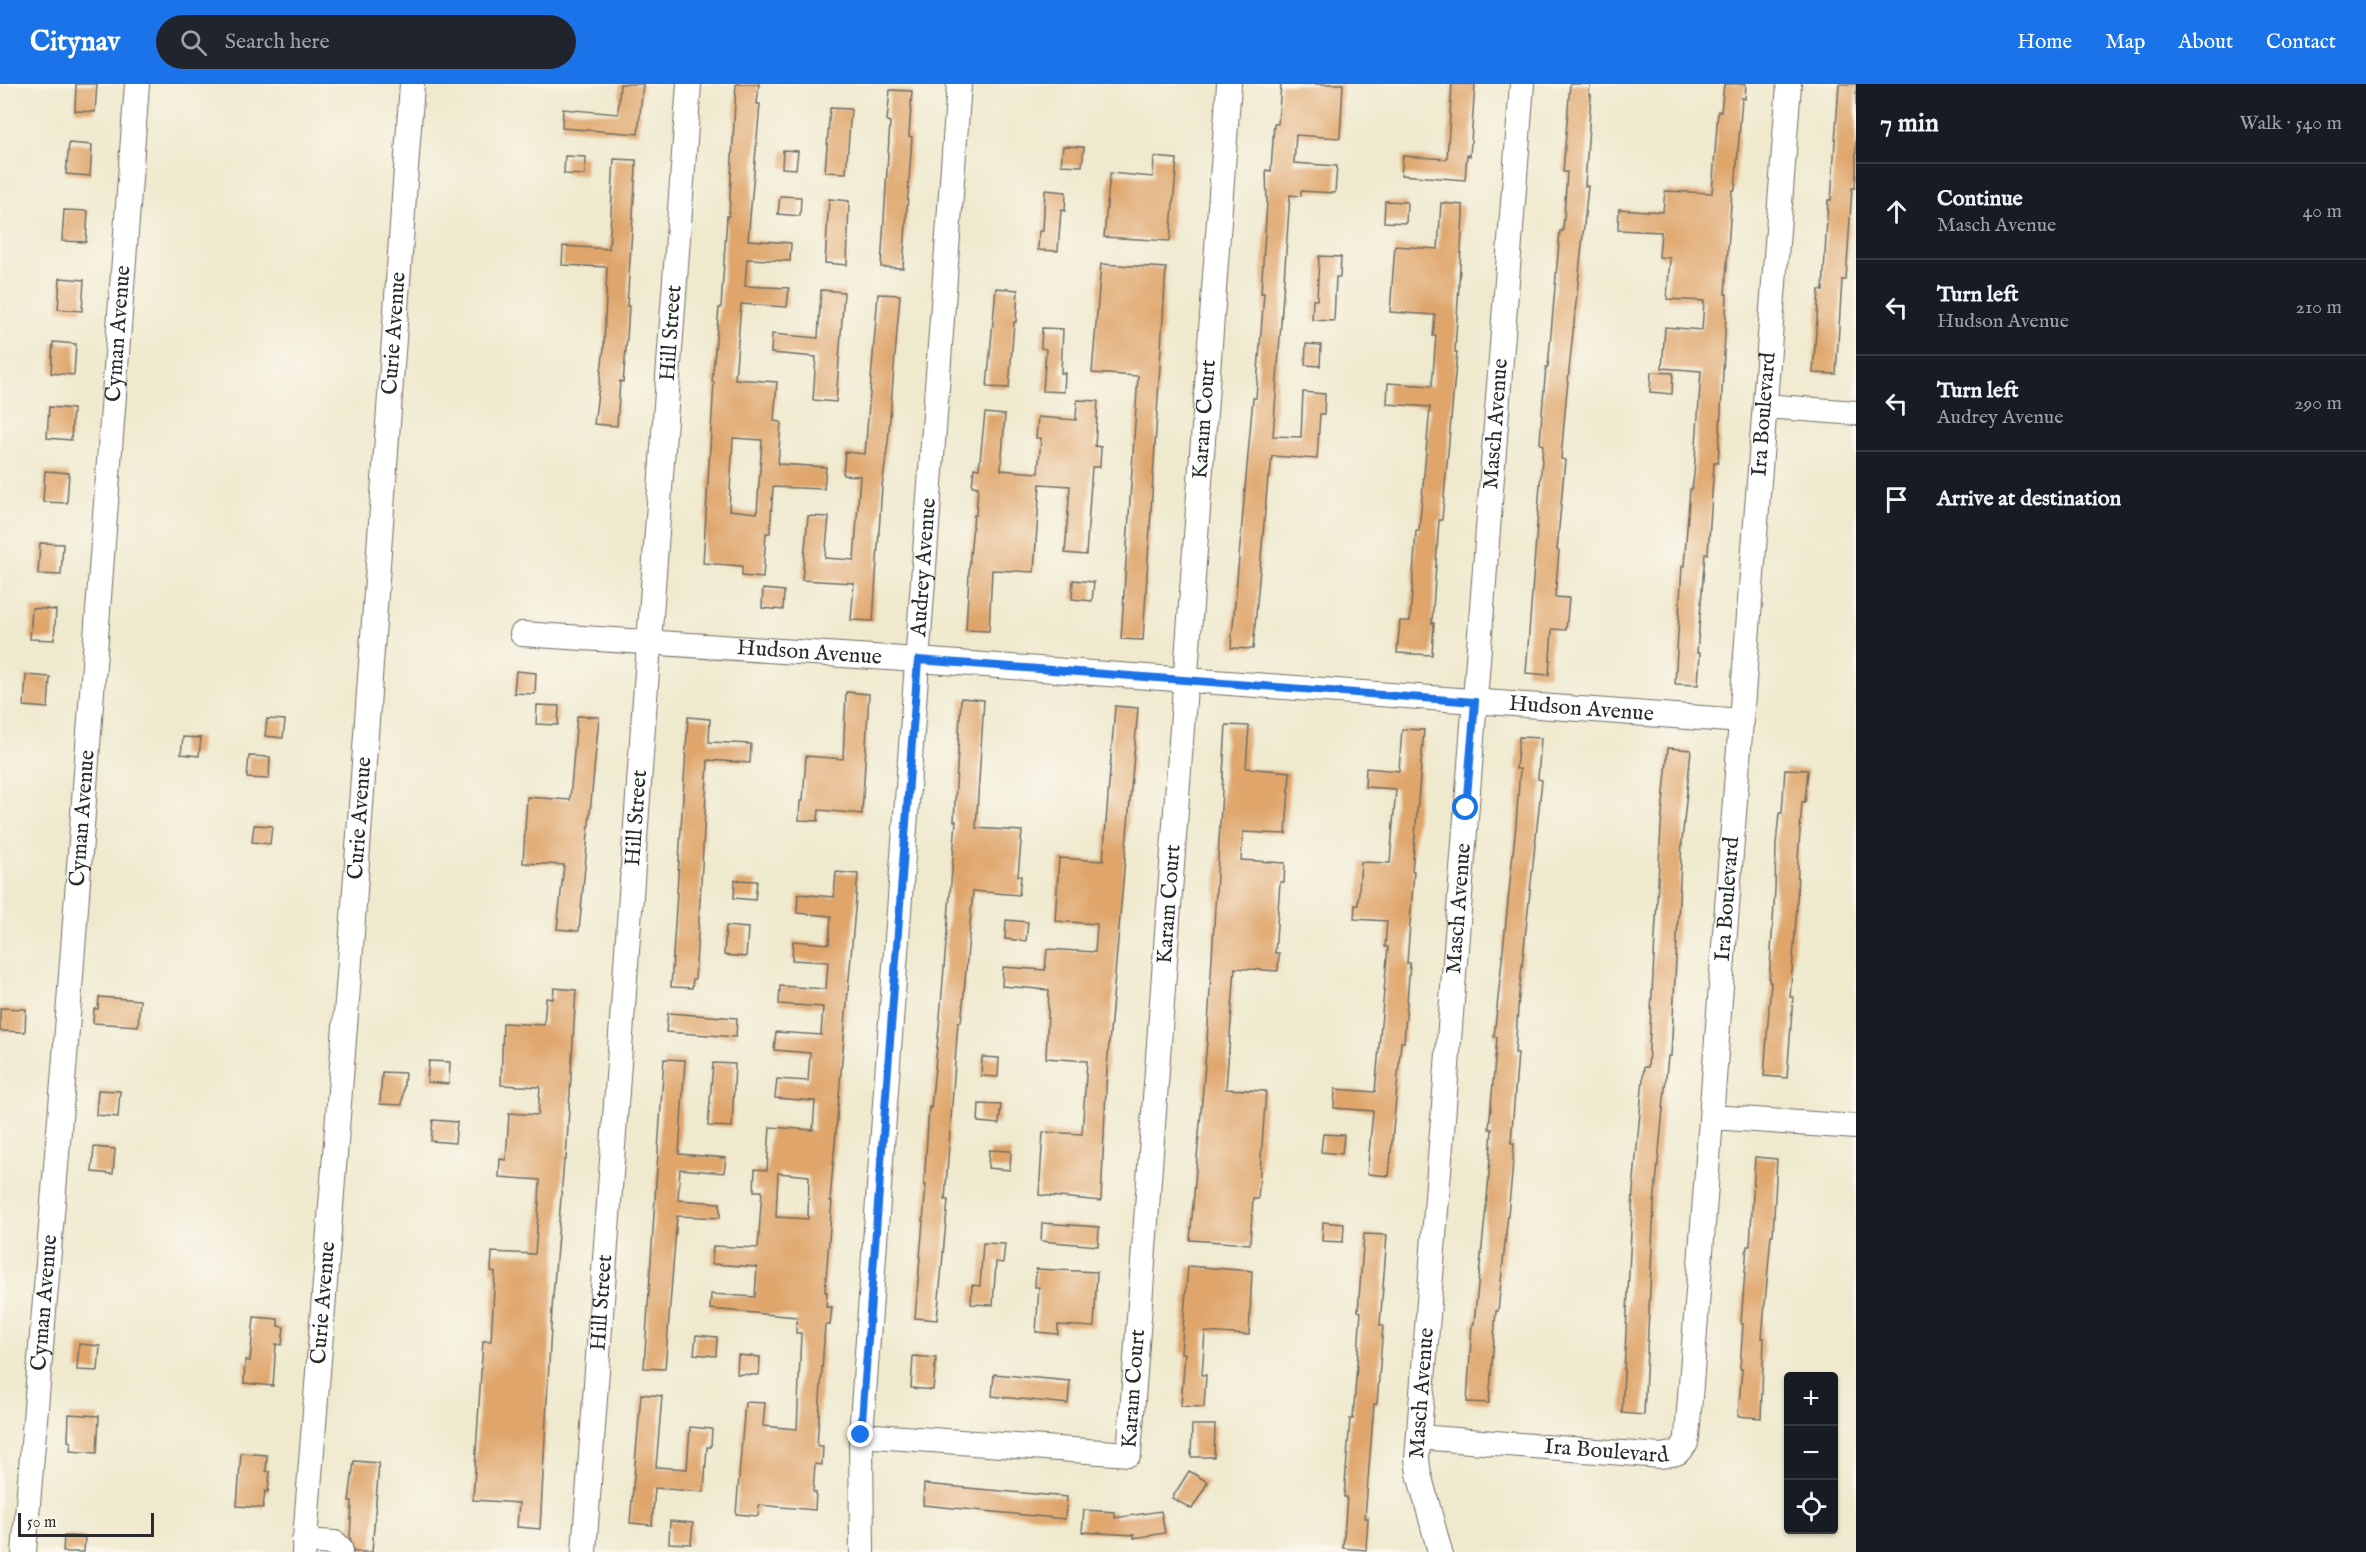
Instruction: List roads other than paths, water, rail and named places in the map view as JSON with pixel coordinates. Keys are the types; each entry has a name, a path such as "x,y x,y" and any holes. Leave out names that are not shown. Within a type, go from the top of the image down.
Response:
{"street":[{"name":"Cyman Avenue","path":"24,1552 63,1082 137,84"},
{"name":"Curie Avenue","path":"304,1546 350,975 412,84"},
{"name":"Hill Street","path":"584,1552 689,84"},
{"name":"Audrey Avenue","path":"862,1552 861,1435 959,84"},
{"name":"Karam Court","path":"861,1435 1129,1454 1229,84"},
{"name":"Masch Avenue","path":"1440,1552 1419,1474 1419,1437 1522,84"},
{"name":"Ira Boulevard","path":"1419,1437 1662,1456 1677,1453 1686,1443 1789,84"},
{"path":"1766,406 1856,413"},
{"name":"Hudson Avenue","path":"522,634 918,660 1742,722"},
{"path":"1712,1117 1856,1127"},
{"path":"304,1546 335,1543 340,1548 340,1552"}]}
